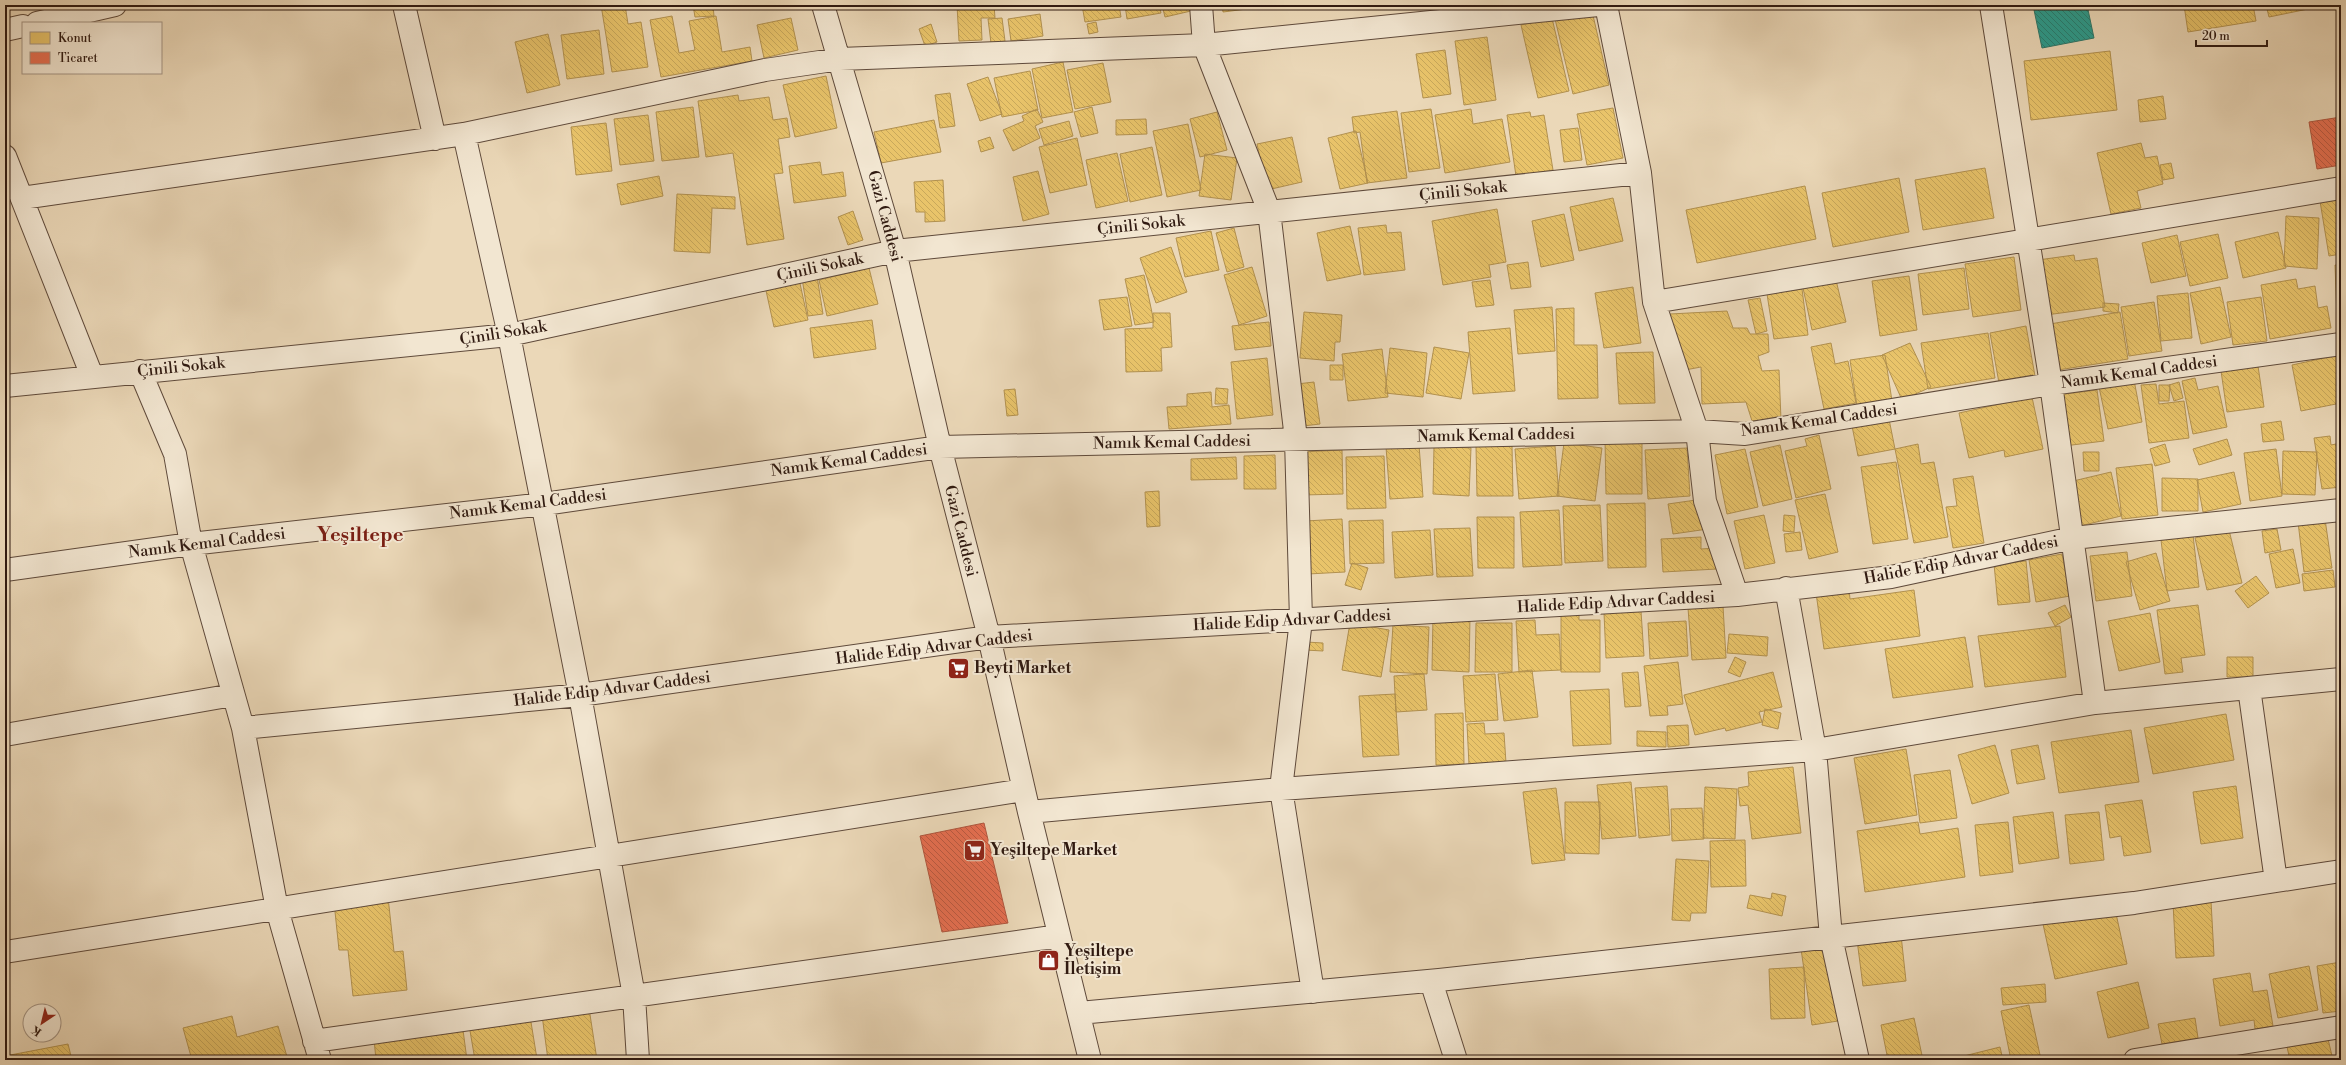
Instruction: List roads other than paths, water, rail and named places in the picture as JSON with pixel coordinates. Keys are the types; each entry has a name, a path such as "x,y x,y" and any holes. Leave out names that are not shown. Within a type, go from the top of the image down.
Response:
{"street":[{"path":"41,22 115,5"},
{"path":"404,5 435,139"},
{"name":"Gazi Caddesi","path":"824,5 895,251 940,447 989,638 1029,812 1090,1060"},
{"path":"1201,5 1204,45 1270,211 1296,439 1301,620 1280,789 1313,992"},
{"path":"22,198 435,139 765,70 840,59 1204,45 1598,5"},
{"path":"1606,5 1640,173 1654,302 1697,431 1705,501 1737,595"},
{"path":"1991,5 2051,384 2095,703"},
{"path":"5,30 22,26"},
{"path":"464,134 509,335 544,504 580,695 634,996 638,1060"},
{"path":"5,156 92,376"},
{"name":"Çinili Sokak","path":"5,386 140,371 509,335 895,251 1640,173"},
{"path":"1654,302 2341,188"},
{"name":"Namık Kemal Caddesi","path":"5,570 191,544 544,504 940,447 1697,431 1745,434 2051,384 2341,344"},
{"path":"140,371 175,454 191,544 243,728 277,909 317,1050 634,996 1059,936"},
{"name":"Halide Edip Adıvar Caddesi","path":"243,728 580,695 989,638 1737,595 1786,588 1892,577 2073,538 2341,510"},
{"path":"1786,588 1815,750 1831,937 1858,1060"},
{"path":"1029,812 1280,789 1815,750 2095,703 2341,678"},
{"path":"2249,688 2276,881"},
{"path":"5,735 233,695"},
{"path":"5,952 1024,790"},
{"path":"1079,1013 1431,981 2134,903 2341,871"},
{"path":"1431,981 1456,1060"},
{"path":"2135,1060 2341,1027"}],"place":[{"name":"Beyti Market","path":"959,668"},
{"name":"Yeşiltepe Market","path":"974,850"},
{"name":"Yeşiltepe İletişim","path":"1048,960"}],"district":[{"name":"Yeşiltepe","path":"360,535"}]}
